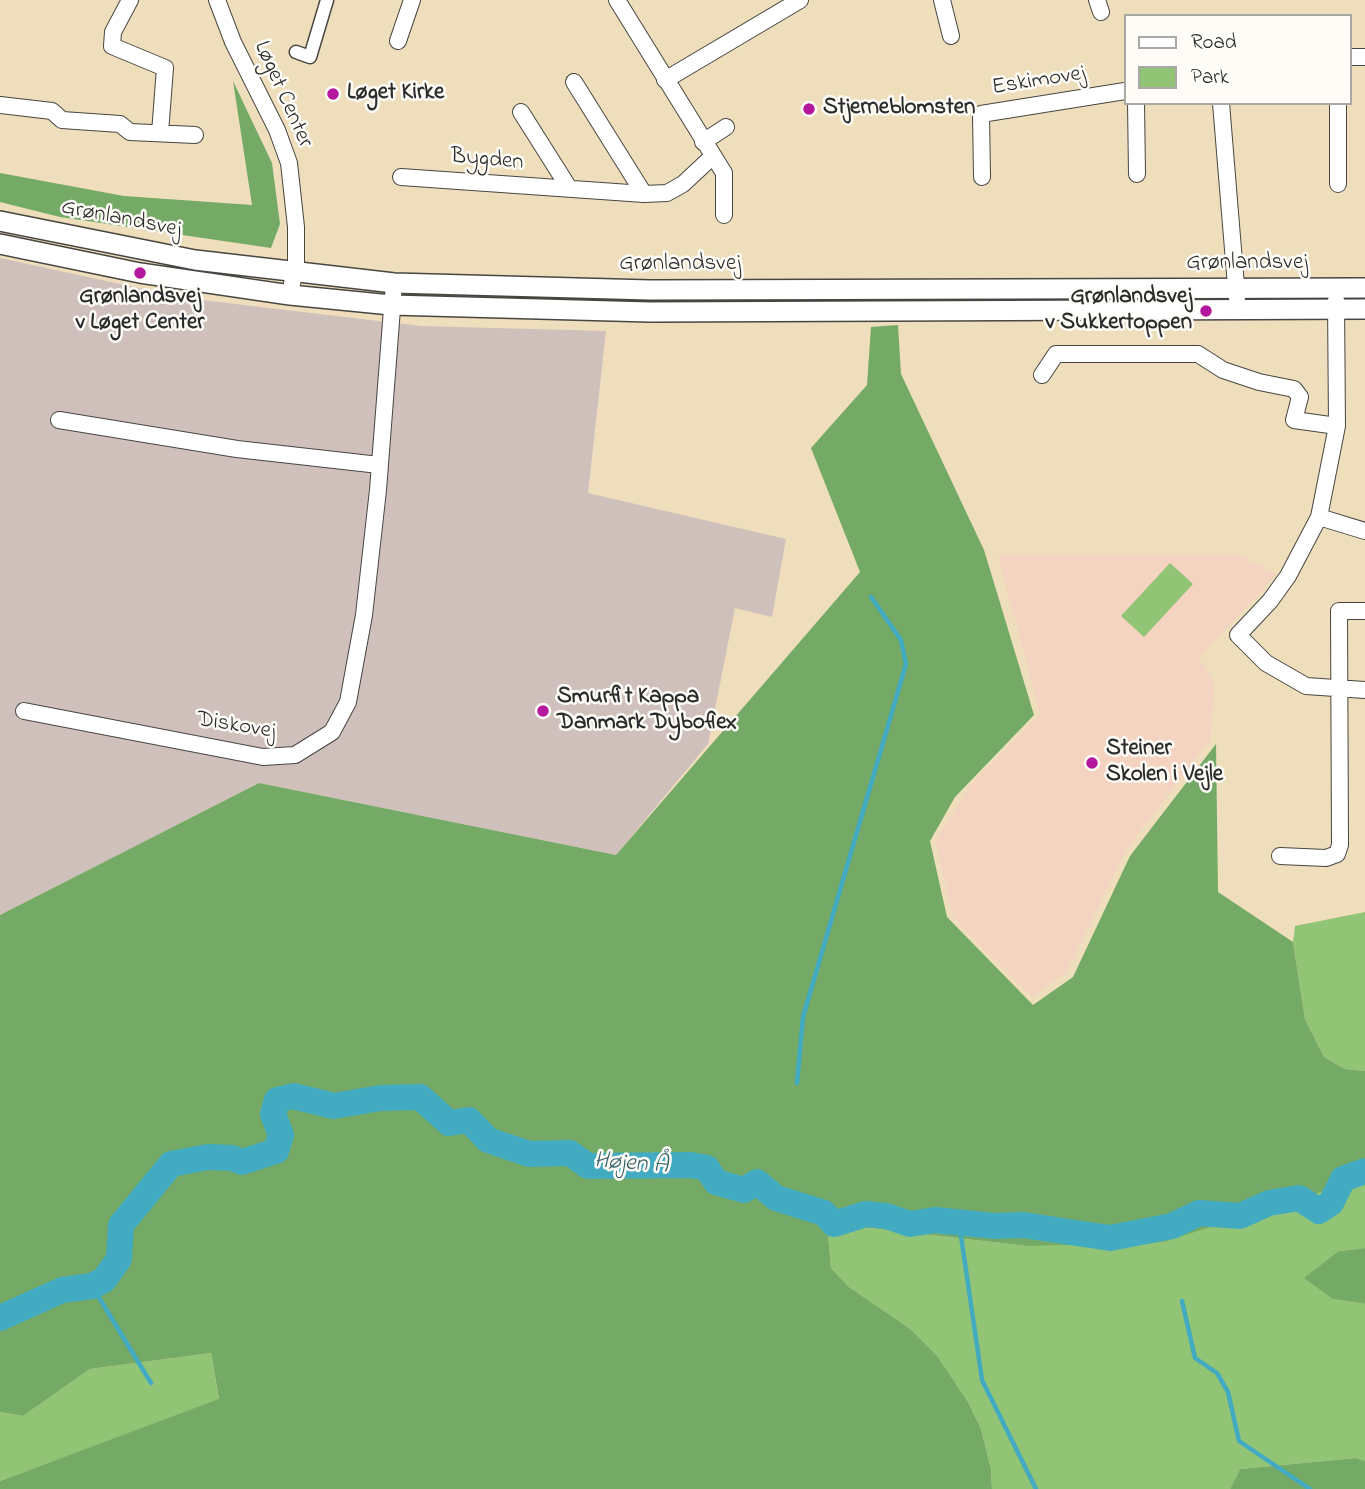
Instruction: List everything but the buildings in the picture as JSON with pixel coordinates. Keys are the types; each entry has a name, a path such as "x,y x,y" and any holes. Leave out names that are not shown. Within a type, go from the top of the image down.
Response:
{"street":[{"path":"130,0 113,32 112,46 165,68 160,133"},
{"name":"Løget Center","path":"217,0 233,42 277,130 289,163 296,228 295,274 290,295"},
{"path":"296,52 310,57 327,0"},
{"path":"398,41 412,0"},
{"path":"617,0 724,173 724,215"},
{"path":"665,80 800,0"},
{"path":"942,0 951,36"},
{"path":"574,82 644,194"},
{"name":"Eskimovej","path":"982,177 981,114 1124,91"},
{"path":"1136,105 1137,174"},
{"path":"1221,105 1238,311"},
{"path":"1338,105 1338,184"},
{"path":"0,106 52,111 62,120 120,124 130,132 195,135"},
{"name":"Bygden","path":"521,111 569,188"},
{"path":"704,142 726,127"},
{"name":"Bygden","path":"401,177 644,194 667,192 683,184 713,156"},
{"name":"Grønlandsvej","path":"0,220 123,248 295,274 394,283 636,290 1365,288"},
{"name":"Grønlandsvej","path":"0,244 140,274 290,295 391,305 650,312 1365,309"},
{"name":"Diskovej","path":"24,711 263,757 295,755 322,740 342,718 348,702 363,615 394,283"},
{"path":"1336,288 1337,426 1319,517 1282,584 1238,635 1285,676 1306,686 1365,690"},
{"path":"1042,375 1056,354 1198,355 1223,370 1294,389 1300,397 1294,420 1337,426"},
{"path":"59,420 237,449 379,465"},
{"path":"1319,517 1365,531"},
{"path":"1280,856 1326,858 1337,854 1340,845 1339,611 1365,611"}],"shaded area":[{"path":"0,258 185,298 421,326 606,331 588,493 786,539 772,617 735,608 708,744 616,855 259,783 0,915"},
{"name":"Steiner Skolen i Vejle","path":"998,555 1239,555 1277,574 1199,658 1215,685 1210,740 1126,850 1066,973 1032,997 953,917 935,841 970,786 1040,714"}],"green space":[{"path":"233,81 272,163 280,224 271,248 60,217 0,202 0,173 124,196 252,205"},
{"path":"898,325 901,374 984,550 1034,715 955,797 930,841 947,917 1033,1005 1073,977 1130,856 1216,744 1218,892 1293,942 1305,1019 1324,1057 1345,1069 1365,1071 1365,1178 1163,1242 1027,1246 827,1223 831,1268 849,1287 909,1328 937,1356 969,1404 981,1429 991,1469 992,1489 0,1489 0,1481 219,1399 211,1353 90,1369 23,1416 0,1412 0,915 259,783 616,855 860,572 811,448 867,385 871,327"},
{"path":"1170,563 1193,584 1144,637 1121,616"},
{"path":"1365,912 1365,1071 1345,1069 1324,1057 1305,1019 1293,942 1295,926"},
{"path":"1365,1178 1365,1248 1339,1251 1333,1299 1365,1304 1365,1461 1356,1458 1240,1469 1230,1489 992,1489 991,1469 981,1429 969,1404 909,1328 849,1287 831,1268 827,1223 1027,1246"},
{"path":"1365,1248 1365,1304 1333,1299 1304,1278 1339,1251"},
{"path":"211,1353 219,1400 0,1481 0,1412 23,1416 90,1369"},
{"path":"1356,1458 1365,1461 1365,1489 1230,1489 1240,1469"}],"waterway":[{"path":"797,1083 803,1017 906,664 901,640 871,597"},
{"name":"Højen Å","path":"0,1318 62,1290 92,1286 104,1280 119,1259 121,1225 171,1164 208,1157 232,1158 242,1162 276,1151 281,1135 273,1114 277,1100 293,1096 334,1106 380,1098 420,1097 449,1123 469,1120 488,1140 529,1154 570,1153 588,1166 691,1165 707,1168 716,1182 744,1190 757,1182 776,1198 824,1213 834,1224 866,1214 886,1216 910,1224 935,1220 995,1226 1023,1225 1110,1238 1172,1226 1199,1213 1240,1216 1269,1203 1299,1198 1319,1211 1331,1203 1343,1179 1365,1171"},
{"path":"959,1222 982,1380 1036,1489"},
{"path":"92,1286 151,1383"},
{"path":"1182,1301 1195,1358 1217,1373 1228,1392 1239,1441 1310,1489"}],"place":[{"name":"Løget Kirke","path":"333,94"},
{"name":"Stjerneblomsten","path":"809,109"},
{"name":"Grønlandsvej v Løget Center","path":"140,273"},
{"name":"Grønlandsvej v Sukkertoppen","path":"1206,311"},
{"name":"Smurfit Kappa Danmark Dyboflex","path":"543,711"},
{"name":"Steiner Skolen i Vejle","path":"1092,763"}]}
